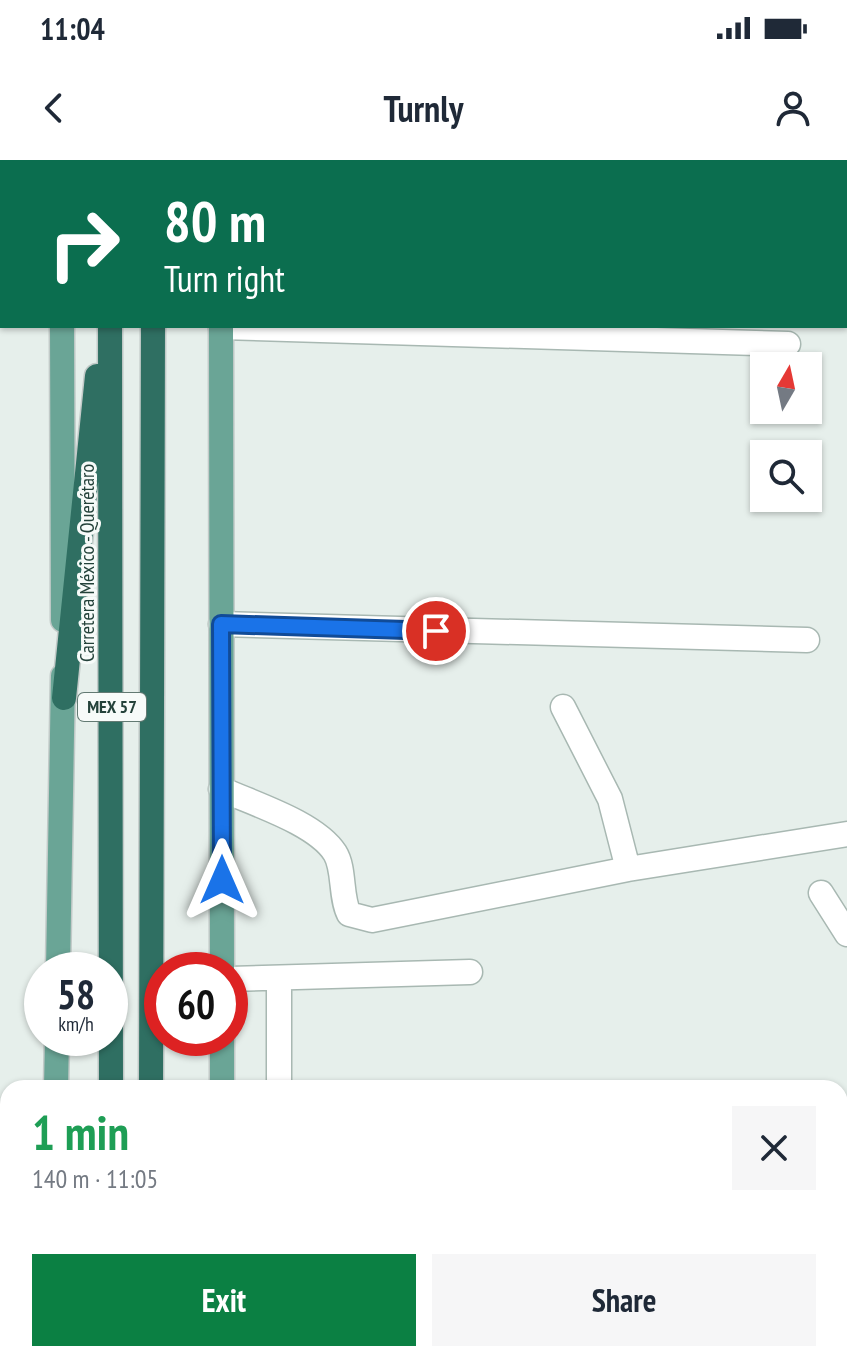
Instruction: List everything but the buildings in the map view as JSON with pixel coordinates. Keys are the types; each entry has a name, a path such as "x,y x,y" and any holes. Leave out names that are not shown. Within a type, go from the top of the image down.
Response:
{"highway":[{"path":"64,698 102,328"},
{"name":"Carretera México - Querétaro","path":"110,328 111,1080"},
{"name":"MEX 57","path":"151,1080 153,328"}],"main road":[{"path":"58,952 64,698 62,328"},
{"path":"221,328 222,952"},
{"path":"56,1080 57,1056"},
{"path":"222,1056 222,1080"}],"lane":[{"path":"254,328 788,344"},
{"path":"221,624 807,640"},
{"path":"563,707 610,799 628,869"},
{"path":"221,789 315,832 336,855 343,902 349,914 372,920 628,869 847,834"},
{"path":"821,893 847,934"},
{"path":"248,979 470,972"},
{"path":"279,978 279,1080"}],"route":[{"path":"222,880 221,624 436,631"}]}
